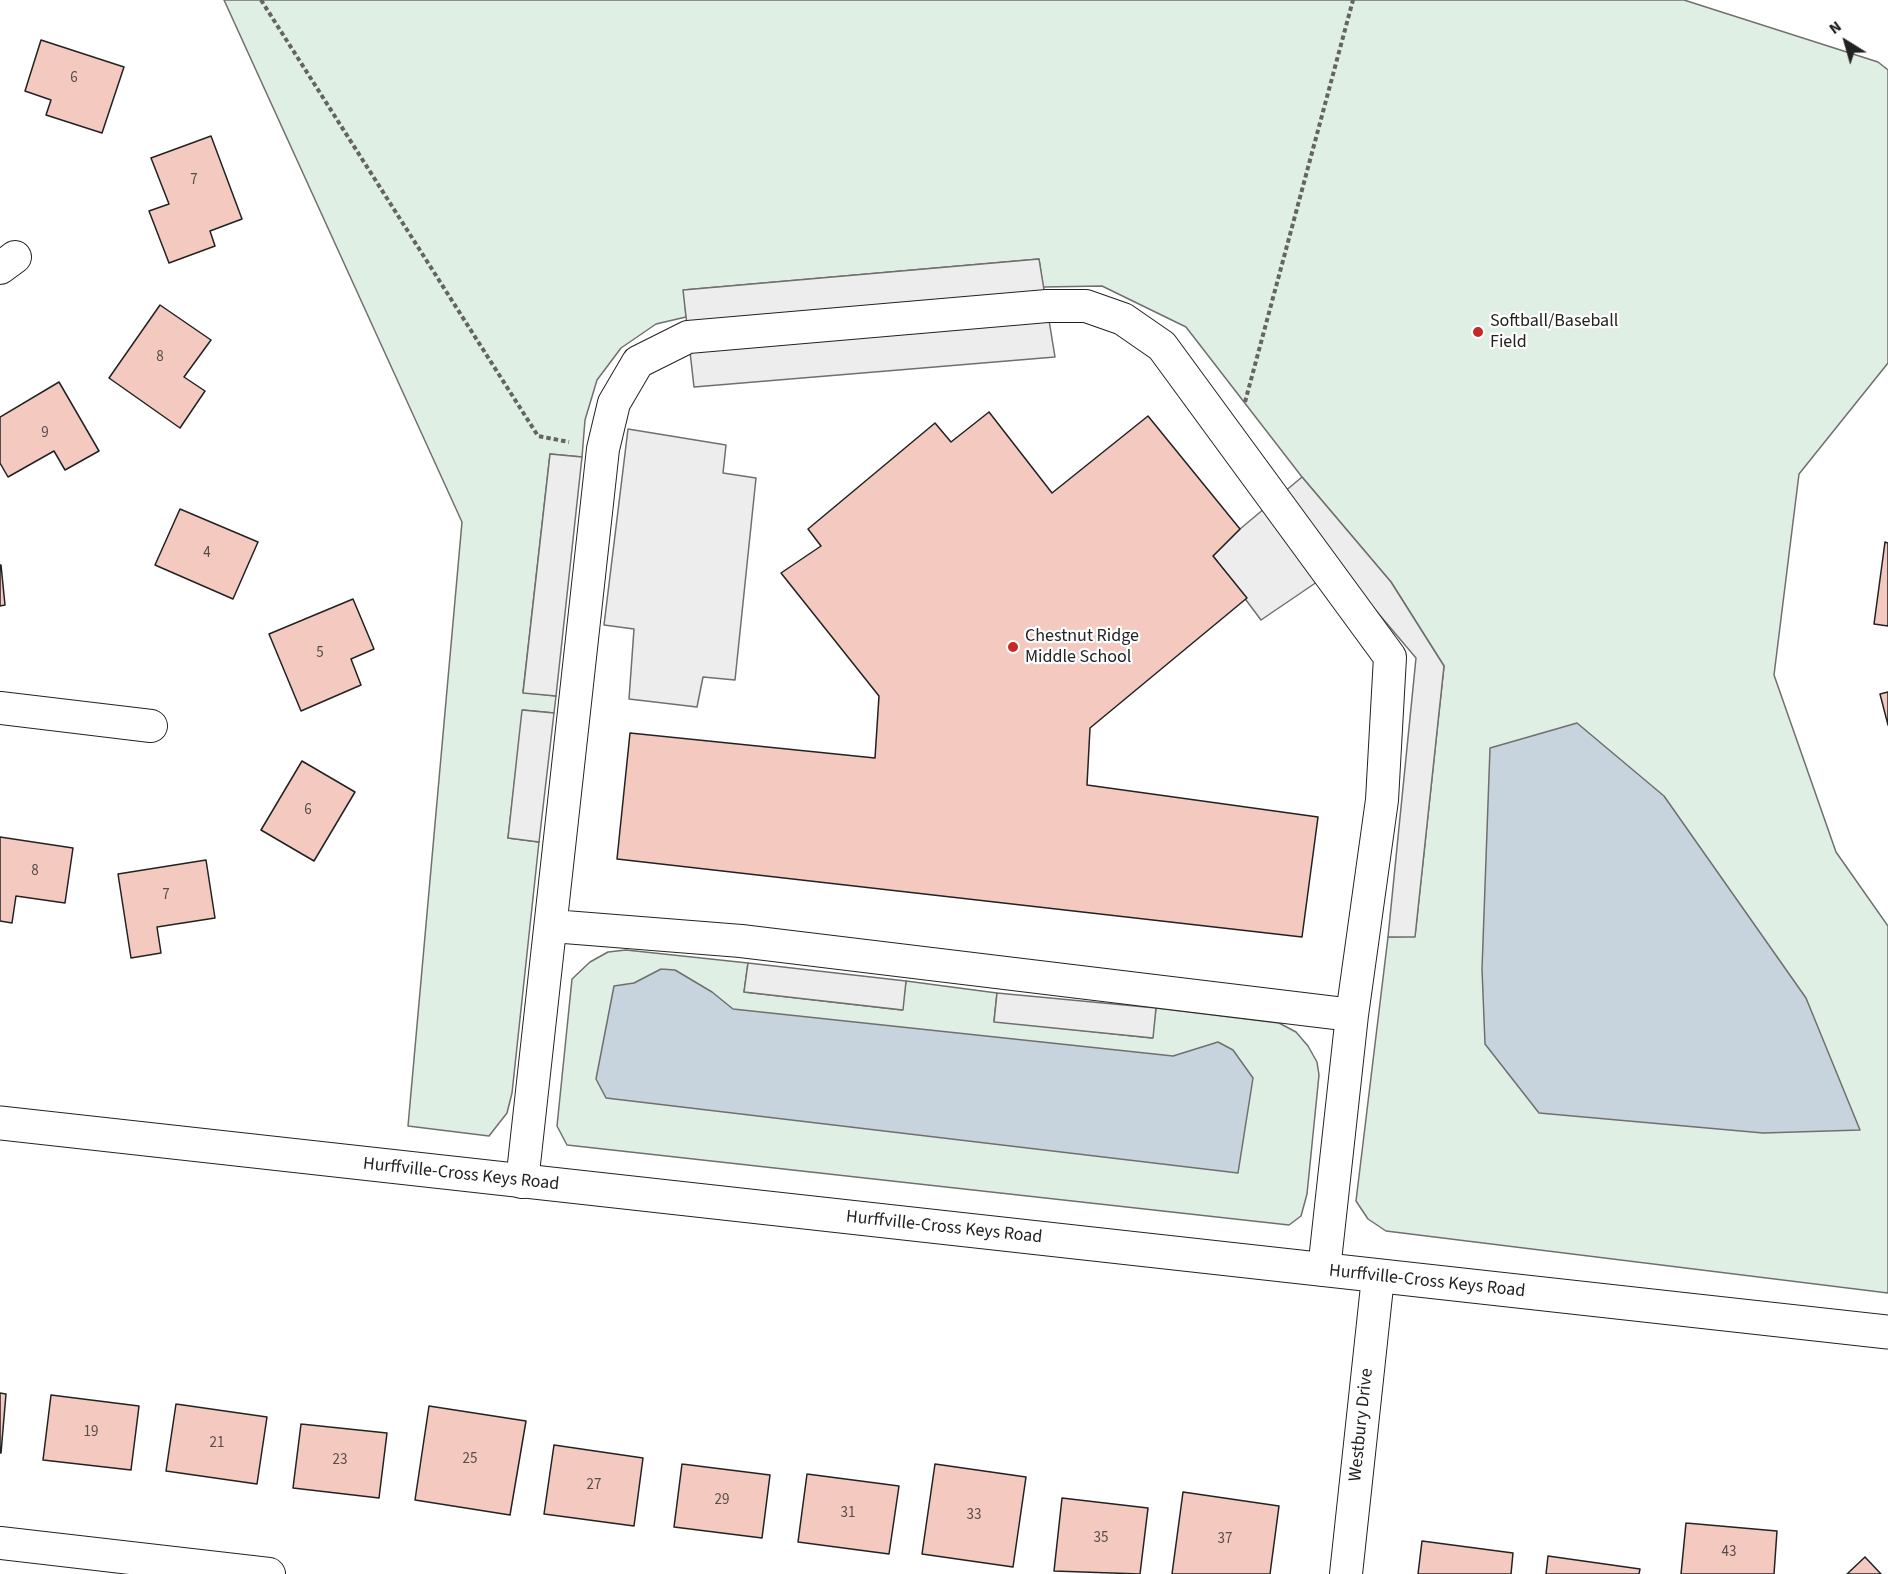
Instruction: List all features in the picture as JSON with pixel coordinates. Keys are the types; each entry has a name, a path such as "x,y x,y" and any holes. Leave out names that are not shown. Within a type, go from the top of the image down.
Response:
{"main road":[{"name":"Hurffville-Cross Keys Road","path":"0,1123 1888,1332"}],"street":[{"path":"522,1182 603,448 614,403 638,362 688,337 1047,306 1086,306 1123,319 1162,346 1390,657 1382,800 1352,1016 1324,1270"},
{"path":"0,708 151,726"},
{"path":"552,926 741,941 1352,1016"},
{"name":"Westbury Drive","path":"1346,1574 1378,1277"},
{"path":"0,1543 269,1574"}],"path":[{"path":"261,0 538,436 603,448"},
{"path":"1233,443 1353,0"}],"green space":[{"path":"224,0 1684,0 1878,62 1888,70 1888,363 1799,474 1774,675 1836,852 1888,926 1888,1293 1386,1231 1368,1219 1356,1201 1388,937 1415,936 1444,666 1391,582 1302,477 1186,327 1102,286 1043,287 1039,259 684,290 686,317 656,324 621,348 597,380 585,420 582,457 550,454 523,692 556,696 554,713 523,710 508,838 539,842 512,1093 507,1113 489,1136 408,1126 462,522"},
{"path":"626,950 748,963 744,992 902,1010 906,981 997,993 994,1021 1152,1038 1156,1008 1279,1023 1296,1032 1308,1046 1317,1062 1319,1075 1307,1194 1301,1216 1289,1225 567,1145 557,1126 572,979 590,962 608,952"}],"shaded area":[{"path":"1039,259 1055,357 694,387 683,290"},
{"path":"628,429 726,445 723,473 756,478 735,680 703,677 697,707 629,699 634,629 604,625"},
{"path":"550,454 582,457 556,696 523,693"},
{"path":"1302,477 1391,582 1444,666 1415,937 1388,937 1416,658 1339,567 1261,620 1213,556 1240,529"},
{"path":"522,710 554,713 539,842 508,838"},
{"path":"1577,723 1664,796 1806,998 1860,1130 1763,1133 1539,1113 1485,1044 1482,969 1490,748"},
{"path":"748,963 906,981 903,1010 744,992"},
{"path":"661,969 675,970 712,992 733,1009 1173,1056 1218,1042 1233,1050 1253,1078 1238,1173 606,1098 596,1079 614,986 634,983"},
{"path":"997,993 1156,1008 1153,1038 994,1022"}],"building":[{"path":"41,40 124,67 102,133 46,115 51,100 25,91"},
{"path":"211,136 242,219 210,231 215,246 169,263 149,211 169,204 151,158"},
{"path":"160,305 211,340 184,377 205,391 180,428 109,378"},
{"path":"59,382 99,451 65,470 54,451 8,477 0,463 0,417"},
{"name":"Chestnut Ridge Middle School","path":"989,412 1052,493 1148,416 1240,529 1213,556 1247,598 1090,728 1087,785 1318,817 1302,937 617,859 630,733 875,758 879,696 781,573 821,546 808,529 935,423 951,442"},
{"path":"180,509 258,542 233,599 155,565"},
{"path":"1885,542 1888,543 1888,626 1874,624"},
{"path":"0,565 5,605 0,606"},
{"path":"353,599 374,649 351,659 361,685 301,711 269,634"},
{"path":"1888,692 1888,725 1880,694"},
{"path":"302,761 355,792 314,861 261,830"},
{"path":"0,837 73,848 65,903 16,896 12,923 0,921"},
{"path":"206,860 215,918 157,927 161,953 131,958 118,874"},
{"path":"0,1393 6,1394 1,1453 0,1453"},
{"path":"51,1395 139,1406 131,1470 43,1460"},
{"path":"176,1404 267,1417 257,1484 166,1471"},
{"path":"429,1406 526,1421 510,1515 415,1500"},
{"path":"301,1424 387,1433 379,1498 293,1488"},
{"path":"554,1445 643,1458 634,1526 544,1514"},
{"path":"682,1464 770,1475 762,1538 674,1527"},
{"path":"935,1464 1026,1477 1013,1567 922,1554"},
{"path":"807,1474 899,1486 889,1554 798,1542"},
{"path":"1183,1492 1279,1506 1270,1574 1172,1574"},
{"path":"1062,1498 1148,1508 1140,1574 1054,1571"},
{"path":"1686,1523 1777,1531 1774,1574 1681,1574"},
{"path":"1422,1541 1513,1553 1511,1574 1418,1574"},
{"path":"1548,1556 1640,1569 1639,1574 1546,1574"},
{"path":"1865,1557 1881,1574 1847,1574"}],"place":[{"name":"Softball/Baseball Field","path":"1478,332"},
{"name":"Chestnut Ridge Middle School","path":"1013,647"}]}
